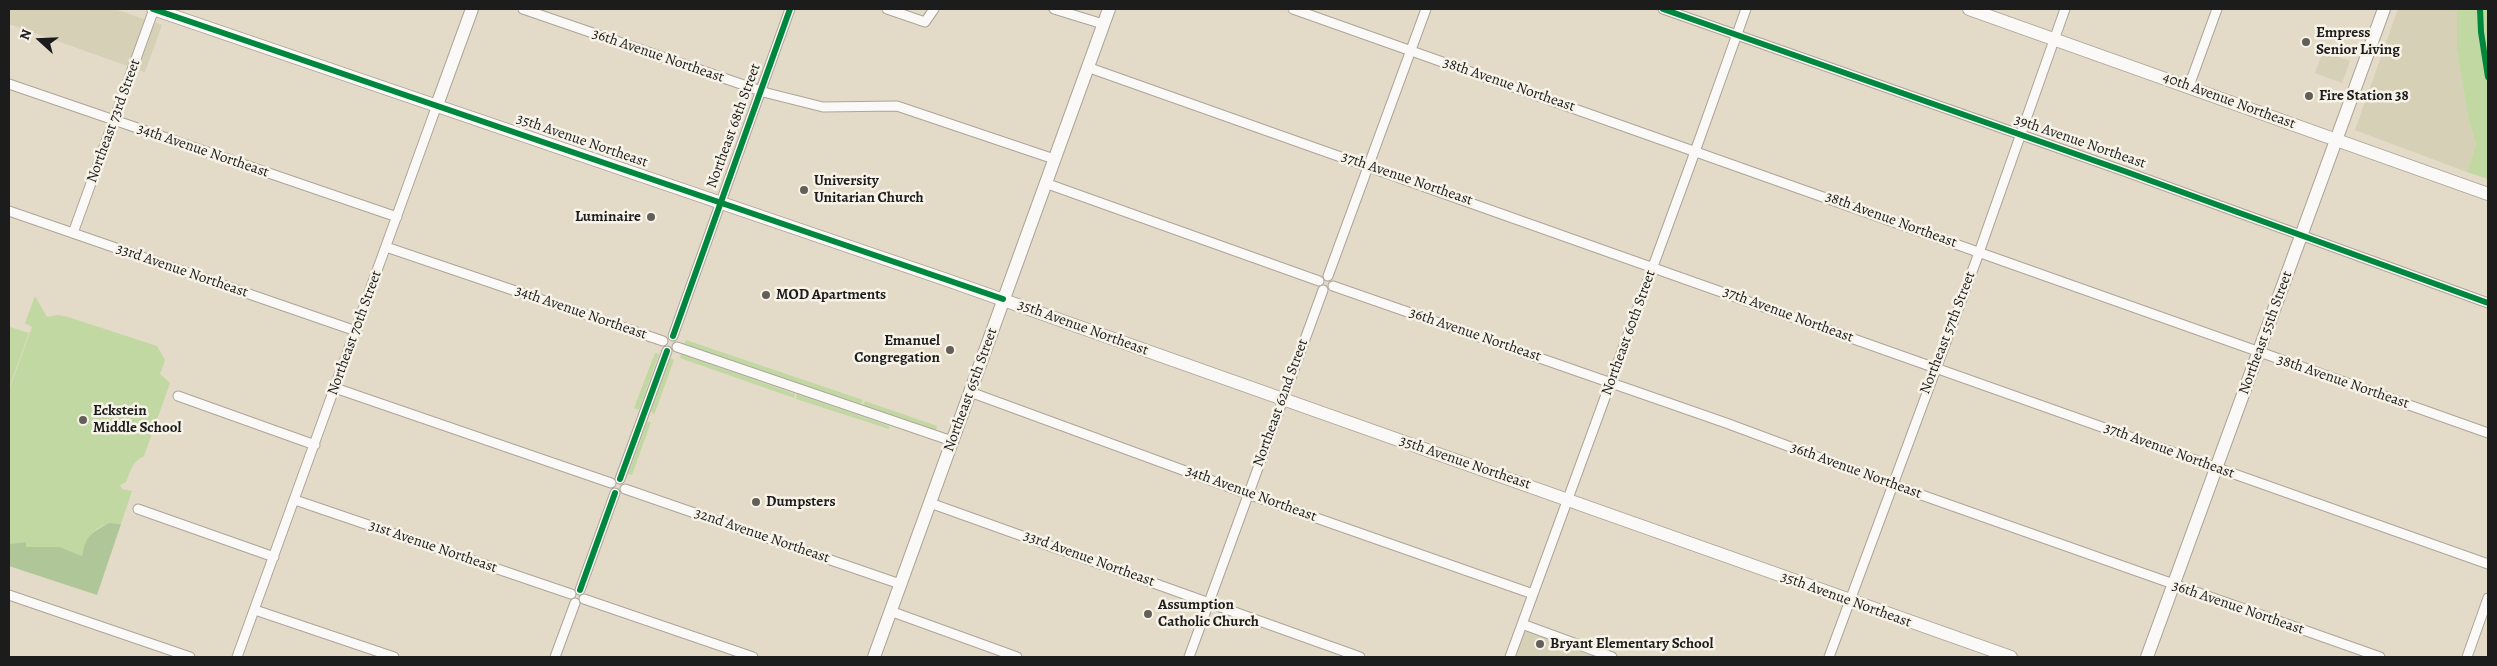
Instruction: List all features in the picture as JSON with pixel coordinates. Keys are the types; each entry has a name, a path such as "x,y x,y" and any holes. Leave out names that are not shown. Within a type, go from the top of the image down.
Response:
{"main road":[{"name":"35th Avenue Northeast","path":"154,9 1003,299 1568,499 1850,602 2011,657"},
{"name":"Northeast 70th Street","path":"437,105 472,9"},
{"name":"Northeast 65th Street","path":"874,657 1109,9"},
{"name":"40th Avenue Northeast","path":"1969,9 2055,38 2488,194"},
{"name":"Northeast 55th Street","path":"2147,657 2384,9"}],"street":[{"name":"Northeast 73rd Street","path":"73,233 154,9"},
{"name":"36th Avenue Northeast","path":"523,9 759,90 823,107 897,106 1054,159"},
{"name":"Northeast 68th Street","path":"673,336 759,90 790,9"},
{"path":"887,9 925,22 934,9"},
{"path":"1054,9 1103,24"},
{"name":"38th Avenue Northeast","path":"1293,9 1696,150 2258,353 2488,433"},
{"path":"1328,276 1426,9"},
{"name":"39th Avenue Northeast","path":"1663,9 2020,134 2488,303"},
{"name":"Northeast 60th Street","path":"1510,657 1746,9"},
{"name":"Northeast 57th Street","path":"1830,657 1979,251 2065,9"},
{"path":"2189,86 2217,9"},
{"name":"37th Avenue Northeast","path":"1087,68 1369,166 2488,564"},
{"name":"34th Avenue Northeast","path":"9,84 397,217"},
{"name":"Northeast 70th Street","path":"237,657 437,105"},
{"path":"1045,183 1318,281"},
{"name":"33rd Avenue Northeast","path":"9,211 356,331"},
{"name":"34th Avenue Northeast","path":"386,246 663,341"},
{"path":"1322,276 1328,276 1333,280 1333,286 1329,290 1323,290 1319,286 1318,281 1322,276"},
{"name":"36th Avenue Northeast","path":"1333,286 1610,382 1892,485 2380,657"},
{"name":"Northeast 62nd Street","path":"1189,657 1323,290"},
{"path":"673,336 678,341 678,346 673,351 667,351 663,347 663,341 666,337 673,336"},
{"path":"678,346 952,441"},
{"path":"620,479 667,351"},
{"path":"335,388 611,483"},
{"name":"34th Avenue Northeast","path":"970,392 1248,494 1533,594"},
{"path":"178,396 315,445"},
{"path":"614,479 620,479 624,483 624,489 619,494 611,490 611,483 614,479"},
{"name":"32nd Avenue Northeast","path":"624,489 900,584"},
{"path":"580,590 615,493"},
{"name":"31st Avenue Northeast","path":"295,500 571,594"},
{"name":"33rd Avenue Northeast","path":"930,503 1360,657"},
{"path":"138,509 274,557"},
{"path":"580,590 575,590 571,594 571,599 753,657"},
{"path":"555,657 584,594 580,590"},
{"path":"9,595 190,657"},
{"path":"2467,657 2488,598"},
{"path":"255,610 394,657"},
{"path":"890,612 1016,657"},
{"path":"1522,624 1612,657"}],"shaded area":[{"path":"9,9 114,9 162,25 145,72 9,24"},
{"path":"2398,9 2457,9 2457,51 2469,122 2476,144 2467,172 2355,130"},
{"path":"2323,51 2350,61 2342,83 2315,73"},
{"name":"Bryant Elementary School","path":"1525,631 1595,657 1516,657"}],"green space":[{"path":"2457,9 2488,9 2488,179 2467,172 2476,144 2469,122 2457,51"},
{"name":"Eckstein Middle School","path":"35,296 47,317 58,315 68,317 157,346 165,360 160,374 170,383 144,456 134,464 126,482 120,485 122,489 132,491 121,524 106,525 94,531 84,548 82,556 60,547 26,547 25,542 9,544 9,390 32,327 25,323"},
{"path":"10,327 29,333 9,388 9,332"},
{"path":"686,340 863,400 861,404 684,344"},
{"path":"655,353 659,354 639,410 634,408"},
{"path":"681,354 795,394 794,398 680,358"},
{"path":"670,358 674,360 654,415 651,411"},
{"path":"797,394 889,426 889,429 796,399"},
{"path":"865,401 937,426 936,430 863,405"},
{"path":"647,422 651,422 632,475 628,474"},
{"path":"109,523 121,524 97,595 9,566 9,544 26,542 26,547 60,547 82,556 85,543 90,535"}],"cycle path":[{"path":"153,9 1003,299"},
{"path":"673,336 790,9"},
{"path":"1663,9 2124,171 2488,303"},
{"path":"2480,9 2481,32 2488,77"},
{"path":"620,479 667,351"},
{"path":"580,590 615,493"}],"place":[{"name":"Empress Senior Living","path":"2306,42"},
{"name":"Fire Station 38","path":"2309,96"},
{"name":"University Unitarian Church","path":"804,190"},
{"name":"Luminaire","path":"651,217"},
{"name":"MOD Apartments","path":"766,295"},
{"name":"Emanuel Congregation","path":"950,350"},
{"name":"Eckstein Middle School","path":"83,420"},
{"name":"Dumpsters","path":"756,502"},
{"name":"Assumption Catholic Church","path":"1148,614"},
{"name":"Bryant Elementary School","path":"1540,644"}]}
